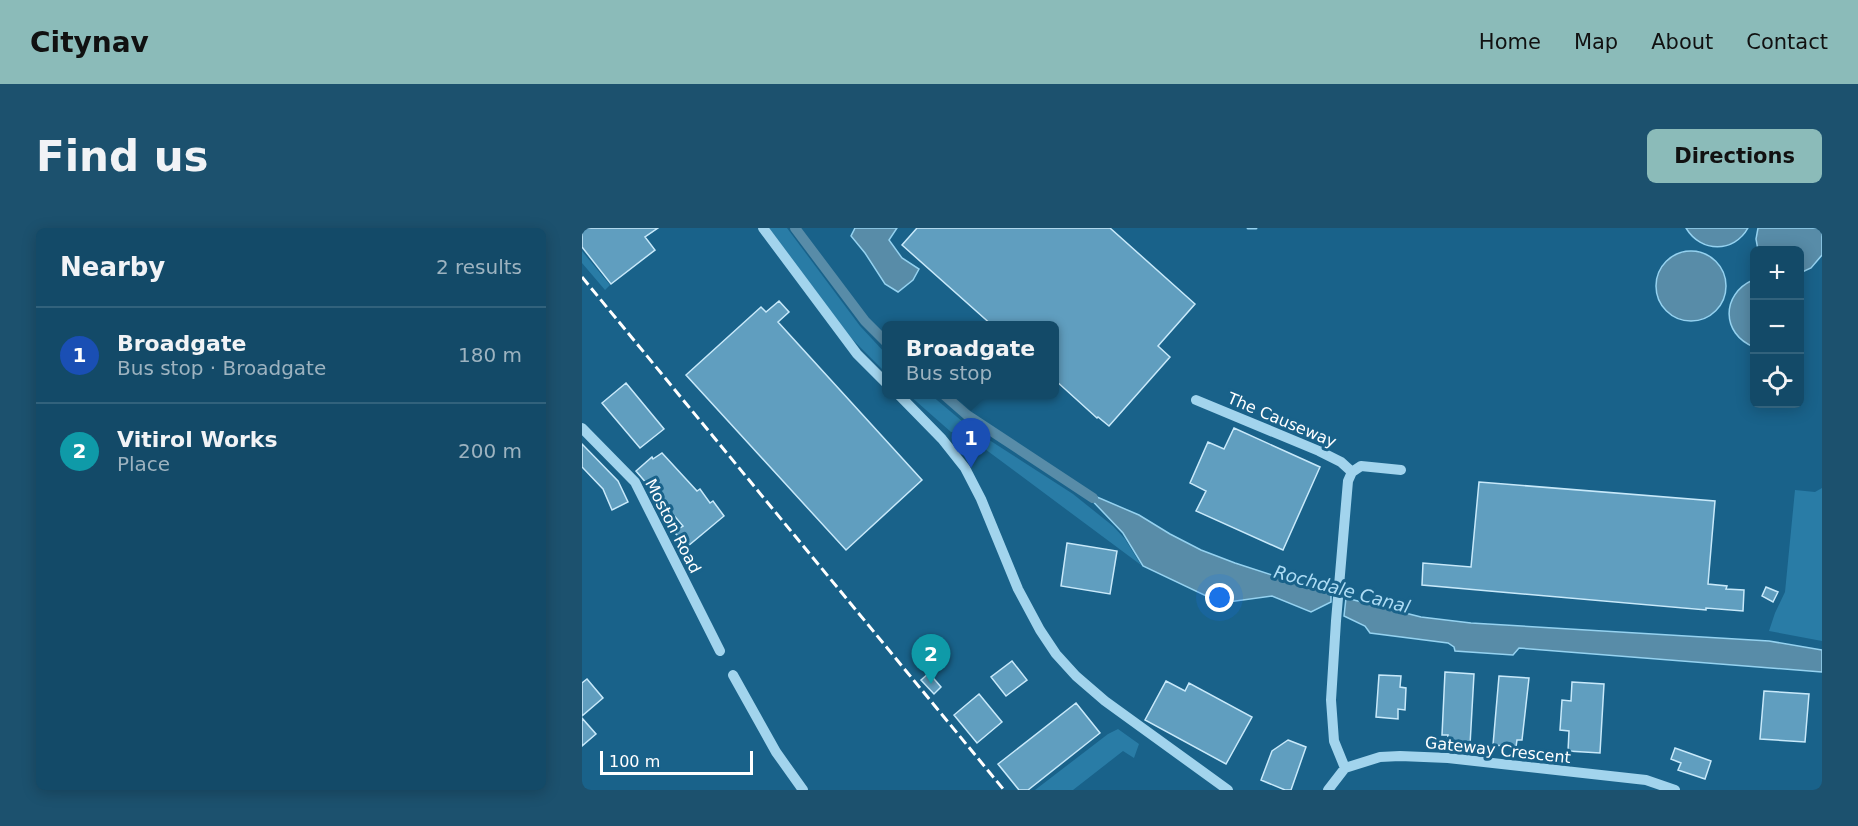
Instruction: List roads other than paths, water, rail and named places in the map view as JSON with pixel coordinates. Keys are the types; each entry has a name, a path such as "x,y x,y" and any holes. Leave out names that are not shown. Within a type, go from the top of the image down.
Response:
{"street":[{"path":"764,228 857,354 882,379"},
{"path":"903,399 942,439 964,468 981,499 1018,589 1056,654 1076,676 1105,701 1228,790"},
{"name":"The Causeway","path":"1196,400 1318,451 1341,462 1352,472"},
{"name":"Moston Road","path":"582,428 635,482 720,651"},
{"path":"1328,790 1345,768 1334,741 1331,700 1348,481 1352,472 1361,466 1401,470"},
{"path":"733,675 776,752 803,790"},
{"name":"Gateway Crescent","path":"1345,768 1380,757 1448,758 1646,780 1676,790"}],"waterway":[{"name":"Rochdale Canal","path":"795,228 865,321 882,338"},
{"path":"1248,228 1256,228"},
{"name":"Rochdale Canal","path":"949,399 967,415 1093,498"}],"railway":[{"path":"582,277 1004,790"}],"place":[{"name":"Broadgate","path":"971,468"},
{"name":"Vitirol Works","path":"931,684"}]}
